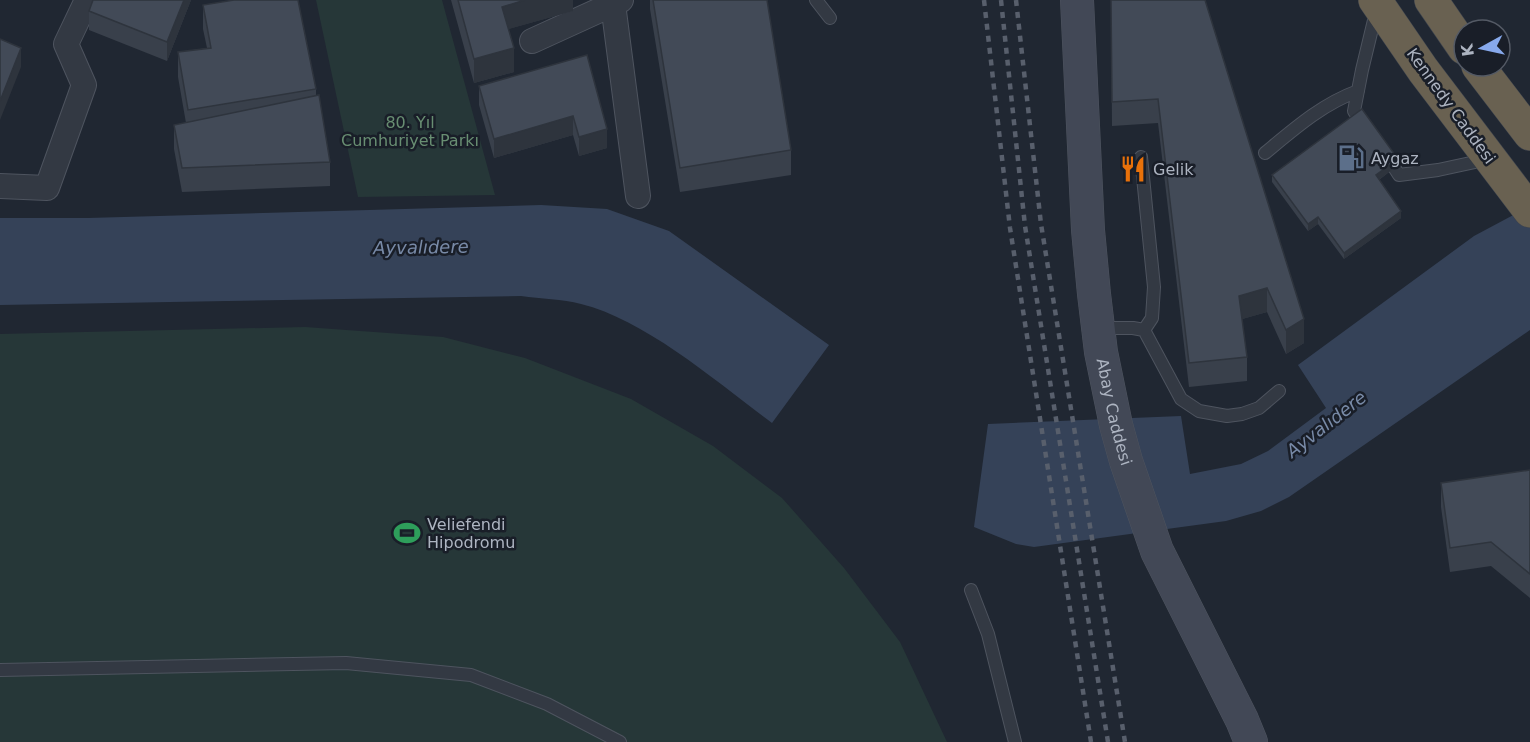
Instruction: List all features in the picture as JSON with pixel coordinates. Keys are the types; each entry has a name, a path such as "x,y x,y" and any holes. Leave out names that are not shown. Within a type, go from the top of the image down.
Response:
{"highway":[{"path":"1431,0 1452,31"},
{"name":"Kennedy Caddesi","path":"1376,2 1529,209"},
{"path":"1487,78 1530,134"}],"main road":[{"path":"1077,0 1080,56"},
{"path":"1080,56 1085,0"},
{"name":"Abay Caddesi","path":"1080,56 1088,230 1098,328 1116,425 1157,551 1251,742"}],"street":[{"path":"0,186 47,188 84,84 66,44 87,0"},
{"path":"532,41 617,2 638,196"}],"lane":[{"path":"816,0 830,18"},
{"path":"1376,2 1354,111 1399,175 1438,170 1490,159"},
{"path":"1264,153 1317,111 1338,98 1358,91"},
{"path":"1141,157 1154,287 1152,318 1144,330"},
{"path":"1098,328 1144,330"},
{"path":"1144,330 1181,399 1199,411 1227,416 1242,414 1258,408 1279,391"},
{"path":"971,590 988,634 1015,742"},
{"path":"0,670 345,663 471,675 547,704 620,742"}],"green space":[{"name":"80. Yıl Cumhuriyet Parkı","path":"316,0 442,0 495,195 358,197"},
{"name":"Veliefendi Hipodromu","path":"305,327 443,337 525,358 631,399 713,446 782,498 844,568 900,642 947,742 0,742 0,334"}],"water":[{"name":"Ayvalıdere","path":"541,205 607,209 669,231 829,345 772,423 681,354 656,338 606,312 566,301 521,296 0,305 0,218 88,218"},
{"name":"Ayvalıdere","path":"1530,206 1530,330 1289,497 1261,511 1226,521 1034,547 1016,544 974,527 988,424 1181,416 1190,474 1241,464 1268,451 1326,408 1298,365 1474,236"}],"building":[{"path":"93,0 184,0 167,42 89,11"},
{"path":"234,0 298,0 316,89 188,110 178,52 211,48 203,5"},
{"path":"458,0 525,0 502,7 514,48 474,59"},
{"path":"653,0 767,0 791,150 680,168"},
{"path":"1111,0 1205,0 1304,319 1286,330 1267,288 1239,296 1247,357 1189,363 1158,99 1112,102"},
{"path":"0,39 21,48 0,101"},
{"path":"587,55 607,129 579,137 573,116 494,139 479,86"},
{"path":"319,95 330,162 182,168 174,125"},
{"path":"1362,109 1398,159 1376,175 1401,211 1344,253 1318,217 1308,224 1272,175"},
{"path":"1530,470 1530,574 1491,542 1450,548 1441,483"}],"railway":[{"path":"984,0 1010,228 1091,742"},
{"path":"1001,0 1025,226 1108,742"},
{"path":"1016,0 1041,224 1125,742"}],"place":[{"name":"Aygaz","path":"1351,158"},
{"name":"Gelik","path":"1133,169"},
{"name":"Veliefendi Hipodromu","path":"407,533"}]}
